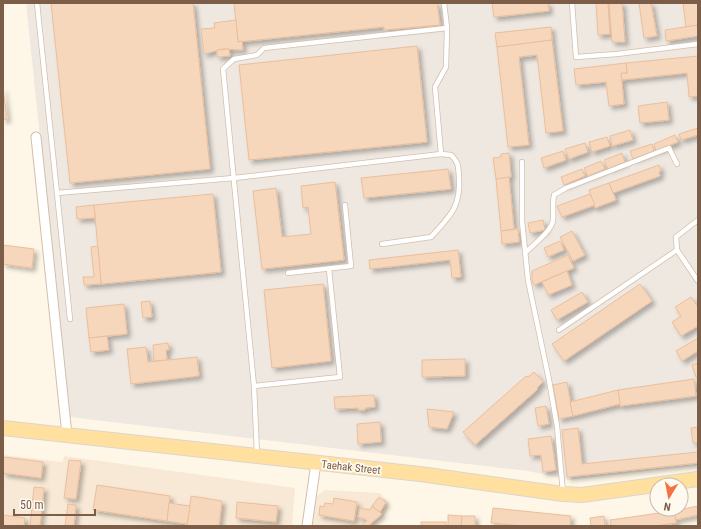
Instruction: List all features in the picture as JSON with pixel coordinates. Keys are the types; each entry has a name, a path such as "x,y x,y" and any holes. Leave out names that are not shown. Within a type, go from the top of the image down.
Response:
{"main road":[{"name":"Taehak Street","path":"3,428 426,475 563,494 582,495 698,479"}],"street":[{"path":"36,137 67,434"},
{"path":"307,526 316,463"}],"lane":[{"path":"37,3 70,319"},
{"path":"441,154 435,87 446,67 447,28 444,3"},
{"path":"572,3 576,56 616,54 698,44"},
{"path":"257,456 254,386 223,69 234,59 257,55 264,48 447,28"},
{"path":"525,253 548,231 553,222 552,203 554,195 560,191 669,148 677,164"},
{"path":"57,193 234,178 441,154 451,155 457,161 460,189 457,203 450,215 431,237 382,244"},
{"path":"522,162 522,221 528,280 557,426 563,494"},
{"path":"288,273 352,266 345,205"},
{"path":"698,220 676,237 677,250 698,281"},
{"path":"559,330 677,250"},
{"path":"254,386 340,377 329,268"}],"shaded area":[{"path":"26,3 698,3 698,465 568,480 528,471 69,417"},
{"path":"3,455 63,462 64,456 295,488 292,526 3,526"},
{"path":"325,490 380,493 389,503 387,511 383,517 372,526 310,526 317,496"}],"building":[{"path":"51,3 193,3 210,169 70,183"},
{"path":"234,3 437,3 440,25 384,30 384,27 238,42"},
{"path":"492,3 548,3 549,11 494,17"},
{"path":"596,3 608,3 610,34 598,35"},
{"path":"609,3 622,3 625,42 612,42"},
{"path":"639,3 651,3 657,36 644,38"},
{"path":"683,3 698,3 698,25 686,27"},
{"path":"236,20 238,42 242,41 243,50 223,49 204,54 201,29 215,28 214,23"},
{"path":"698,25 698,36 666,41 665,30"},
{"path":"551,27 552,40 497,47 495,33"},
{"path":"552,40 563,131 546,133 537,55 519,57 529,145 508,147 497,47"},
{"path":"417,46 427,142 249,160 239,65"},
{"path":"229,49 230,56 217,57 217,50"},
{"path":"698,56 698,96 689,97 687,73 622,80 621,73 627,73 626,63"},
{"path":"626,63 627,73 621,73 624,104 609,106 606,82 576,85 574,69"},
{"path":"3,88 7,119 3,120"},
{"path":"667,102 669,120 640,123 638,106"},
{"path":"698,128 698,135 681,140 679,134"},
{"path":"630,130 633,140 612,146 610,136"},
{"path":"675,135 678,142 656,151 654,144"},
{"path":"607,137 610,146 592,152 589,142"},
{"path":"585,143 588,152 569,159 565,149"},
{"path":"652,144 654,151 633,159 630,151"},
{"path":"563,151 566,160 544,168 541,158"},
{"path":"509,153 511,177 496,179 493,158 501,157 501,154"},
{"path":"622,153 625,162 608,169 604,160"},
{"path":"601,161 605,169 588,176 584,168"},
{"path":"659,165 661,171 659,172 660,176 613,193 609,183"},
{"path":"448,169 451,189 364,198 361,178"},
{"path":"582,169 585,176 564,185 561,177"},
{"path":"509,177 514,229 501,231 496,179"},
{"path":"335,182 344,260 262,269 253,191 276,188 282,237 311,234 308,207 303,208 301,186"},
{"path":"609,183 616,200 595,208 589,190"},
{"path":"213,194 221,272 101,284 94,205"},
{"path":"590,194 595,205 562,217 557,206"},
{"path":"94,205 95,218 77,219 76,207"},
{"path":"543,220 545,230 530,233 528,223"},
{"path":"518,229 519,242 502,244 501,231"},
{"path":"572,231 585,255 573,261 560,237"},
{"path":"560,241 564,250 548,257 544,248"},
{"path":"3,245 34,249 32,268 3,264"},
{"path":"98,246 101,284 84,285 83,277 94,277 91,247"},
{"path":"458,250 461,277 452,278 450,260 370,269 369,260"},
{"path":"568,255 574,268 534,285 532,281 532,271"},
{"path":"567,271 572,285 548,295 542,282"},
{"path":"323,284 331,361 272,368 264,290"},
{"path":"640,284 652,301 564,361 552,344"},
{"path":"582,292 588,302 557,320 551,310"},
{"path":"691,297 698,307 698,326 681,336 672,322 681,316 675,307"},
{"path":"150,301 152,317 143,318 141,302"},
{"path":"124,304 127,334 89,338 86,308"},
{"path":"107,336 109,350 91,352 89,338"},
{"path":"698,338 698,351 682,361 676,351"},
{"path":"168,343 169,350 166,350 167,360 154,361 153,345"},
{"path":"146,347 148,362 197,357 199,376 131,384 127,349"},
{"path":"465,359 465,376 422,377 422,360"},
{"path":"698,363 698,377 696,377 692,365"},
{"path":"534,372 543,382 537,388 538,389 475,445 463,432 526,376 528,377"},
{"path":"694,379 696,396 620,406 618,390"},
{"path":"567,382 573,416 559,419 553,385"},
{"path":"618,390 620,404 573,416 570,402"},
{"path":"374,395 375,407 365,408 365,410 358,410 358,408 335,409 334,397"},
{"path":"546,406 549,424 538,426 535,408"},
{"path":"427,409 454,412 447,429 429,427"},
{"path":"380,422 381,442 358,444 357,424"},
{"path":"698,427 698,443 693,443 691,428"},
{"path":"578,428 582,464 698,452 698,463 567,477 562,430"},
{"path":"551,436 556,470 543,472 541,455 530,456 528,439"},
{"path":"3,457 43,462 41,478 3,473"},
{"path":"69,460 81,461 76,499 64,498"},
{"path":"97,485 170,496 167,521 93,510"},
{"path":"34,487 44,488 40,526 30,526"},
{"path":"191,496 222,501 219,526 187,526"},
{"path":"379,497 386,502 380,512 372,506"},
{"path":"334,498 357,502 354,521 319,515 320,506 324,507 325,503 333,504"},
{"path":"237,502 278,506 276,522 236,518"},
{"path":"169,503 190,506 187,524 167,521"},
{"path":"68,504 76,505 74,526 65,526"},
{"path":"372,506 382,514 368,526 360,526 367,521 358,517 360,508 370,510"},
{"path":"698,506 698,515 689,517 689,508"},
{"path":"493,508 571,516 570,526 522,526 491,523"},
{"path":"3,515 25,518 24,526 3,526"},
{"path":"448,515 462,516 461,526 448,526"},
{"path":"649,515 649,517 675,517 676,523 654,526 611,526 610,520"},
{"path":"462,516 475,516 475,526 461,526"},
{"path":"604,516 605,526 591,526 590,518"},
{"path":"675,517 689,517 675,520"},
{"path":"421,522 446,522 446,526 421,526"}]}
